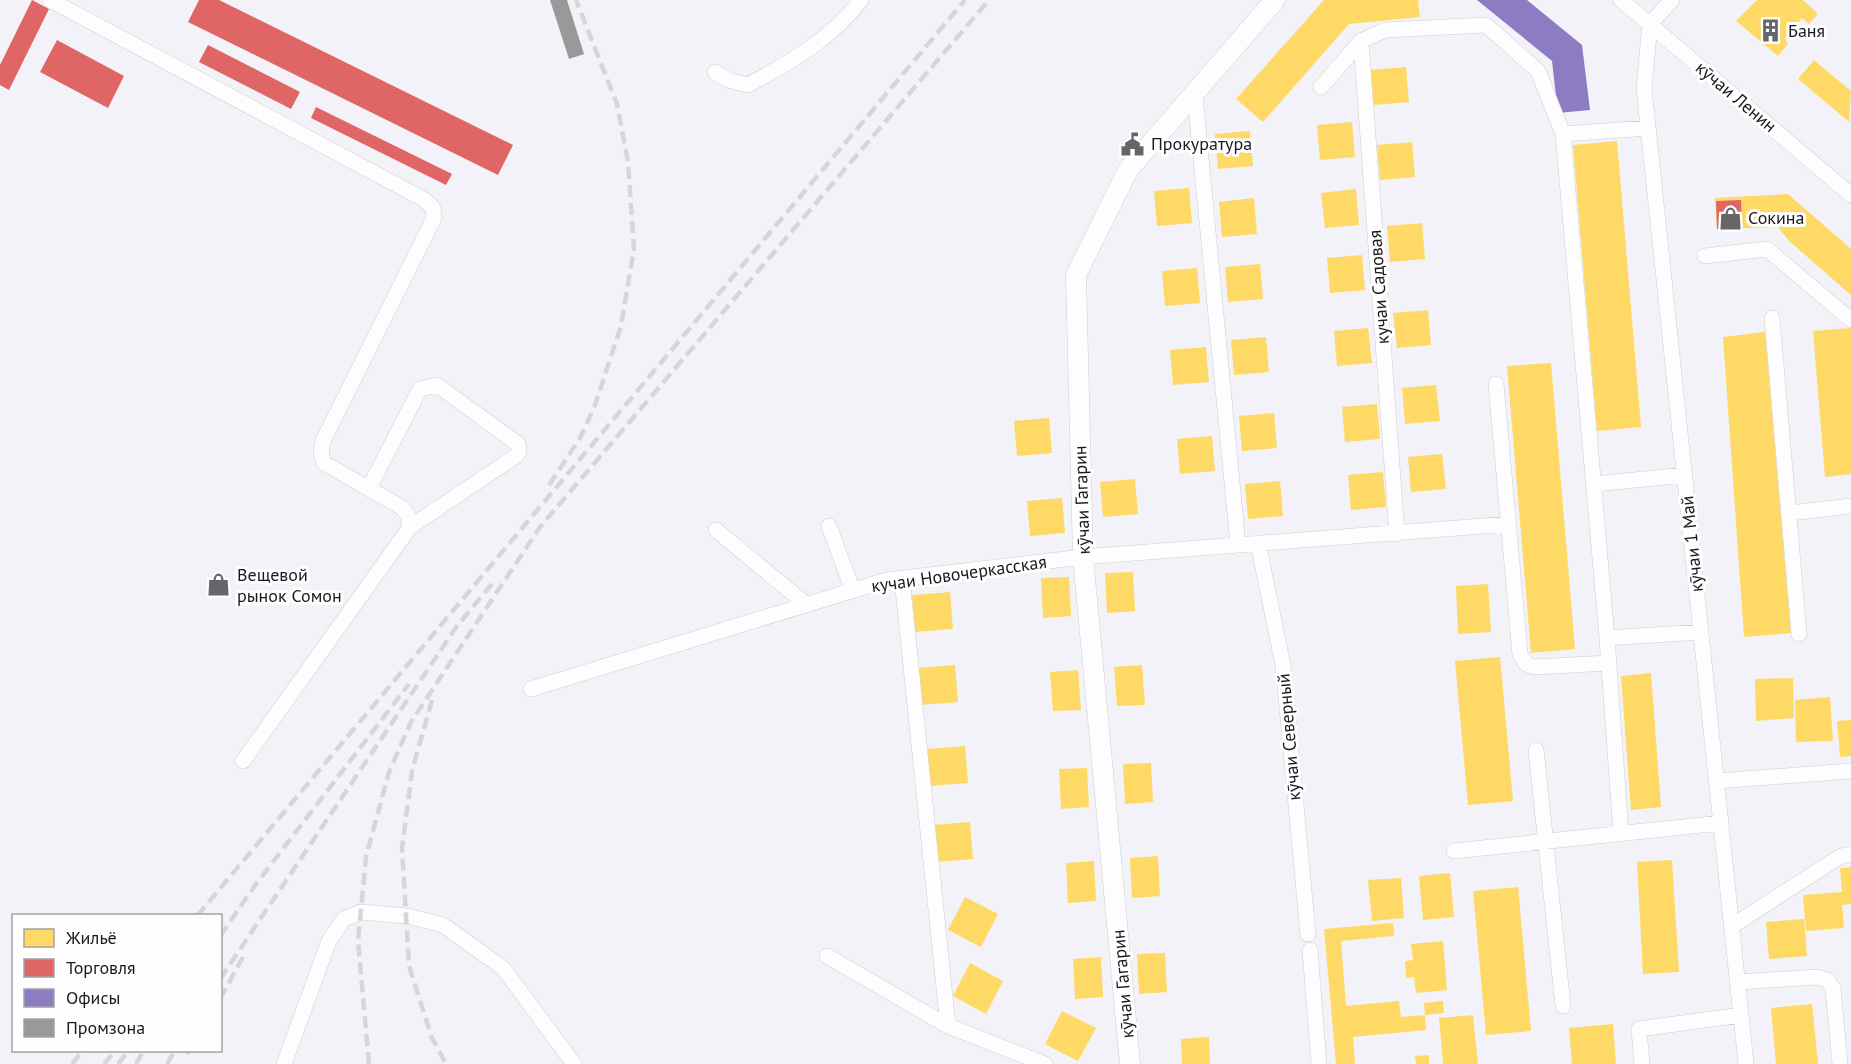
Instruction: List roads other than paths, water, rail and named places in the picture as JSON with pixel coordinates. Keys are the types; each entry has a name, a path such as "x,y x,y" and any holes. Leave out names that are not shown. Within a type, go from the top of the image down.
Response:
{"main road":[{"name":"кӯчаи Гагарин","path":"1130,1064 1083,556 1076,275 1128,170 1195,96 1268,2"}],"street":[{"path":"50,0 424,200 433,208 434,218 323,441 321,453 324,463 401,507 408,515 410,527"},
{"path":"715,72 728,80 748,85 795,59 842,24 861,0"},
{"name":"кӯчаи Ленин","path":"1621,0 1851,195"},
{"path":"1650,24 1672,0"},
{"name":"кӯчаи 1 Май","path":"1650,24 1644,88 1746,1064"},
{"path":"1321,87 1361,41 1385,30 1486,25 1538,71 1563,134 1607,638 1621,834"},
{"name":"кучаи Садовая","path":"1361,41 1397,534"},
{"path":"1195,96 1238,545"},
{"path":"1563,134 1648,128"},
{"path":"1705,256 1767,249 1851,320"},
{"path":"1772,318 1799,634"},
{"path":"1496,384 1520,654 1526,663 1534,667 1609,663"},
{"path":"243,761 410,527 516,456 519,451 518,444 437,385 428,385 420,389 369,488"},
{"path":"1594,484 1684,475"},
{"path":"1790,513 1851,506"},
{"name":"кучаи Новочеркасская","path":"531,689 853,591 902,579 1083,556 1509,524"},
{"path":"829,526 853,591"},
{"path":"716,530 807,605"},
{"name":"кӯчаи Северный","path":"1258,543 1275,639 1283,665 1308,933"},
{"path":"902,579 948,1026"},
{"path":"1607,638 1701,632"},
{"path":"1536,750 1563,1006"},
{"path":"1717,781 1851,771"},
{"path":"1454,851 1721,823"},
{"path":"1732,926 1841,856 1851,854"},
{"path":"284,1064 329,941 344,919 362,912 407,916 444,925 503,968 574,1064"},
{"path":"1310,950 1319,1064"},
{"path":"827,956 948,1026 1045,1064"},
{"path":"1738,982 1817,977 1827,980 1833,988 1840,1064"},
{"path":"1642,1064 1639,1029 1741,1015"}],"railway":[{"path":"549,485 580,438 594,408 621,326 634,249 628,162 617,104 576,0"},
{"path":"199,914 965,0"},
{"path":"369,1064 358,941 366,857 389,772 411,722 540,527 989,0"},
{"path":"222,976 457,626 492,584"},
{"path":"222,933 256,884 409,684"},
{"path":"432,700 412,771 402,848 409,966 432,1038 446,1064"},
{"path":"222,995 243,957"},
{"path":"72,1064 81,1052"},
{"path":"104,1064 114,1052"},
{"path":"118,1064 127,1052"},
{"path":"136,1064 143,1052"},
{"path":"167,1064 174,1052"}],"place":[{"name":"Баня","path":"1770,31"},
{"name":"Прокуратура","path":"1133,144"},
{"name":"Сокина","path":"1730,218"},
{"name":"Вещевой рынок Сомон","path":"219,585"}]}
